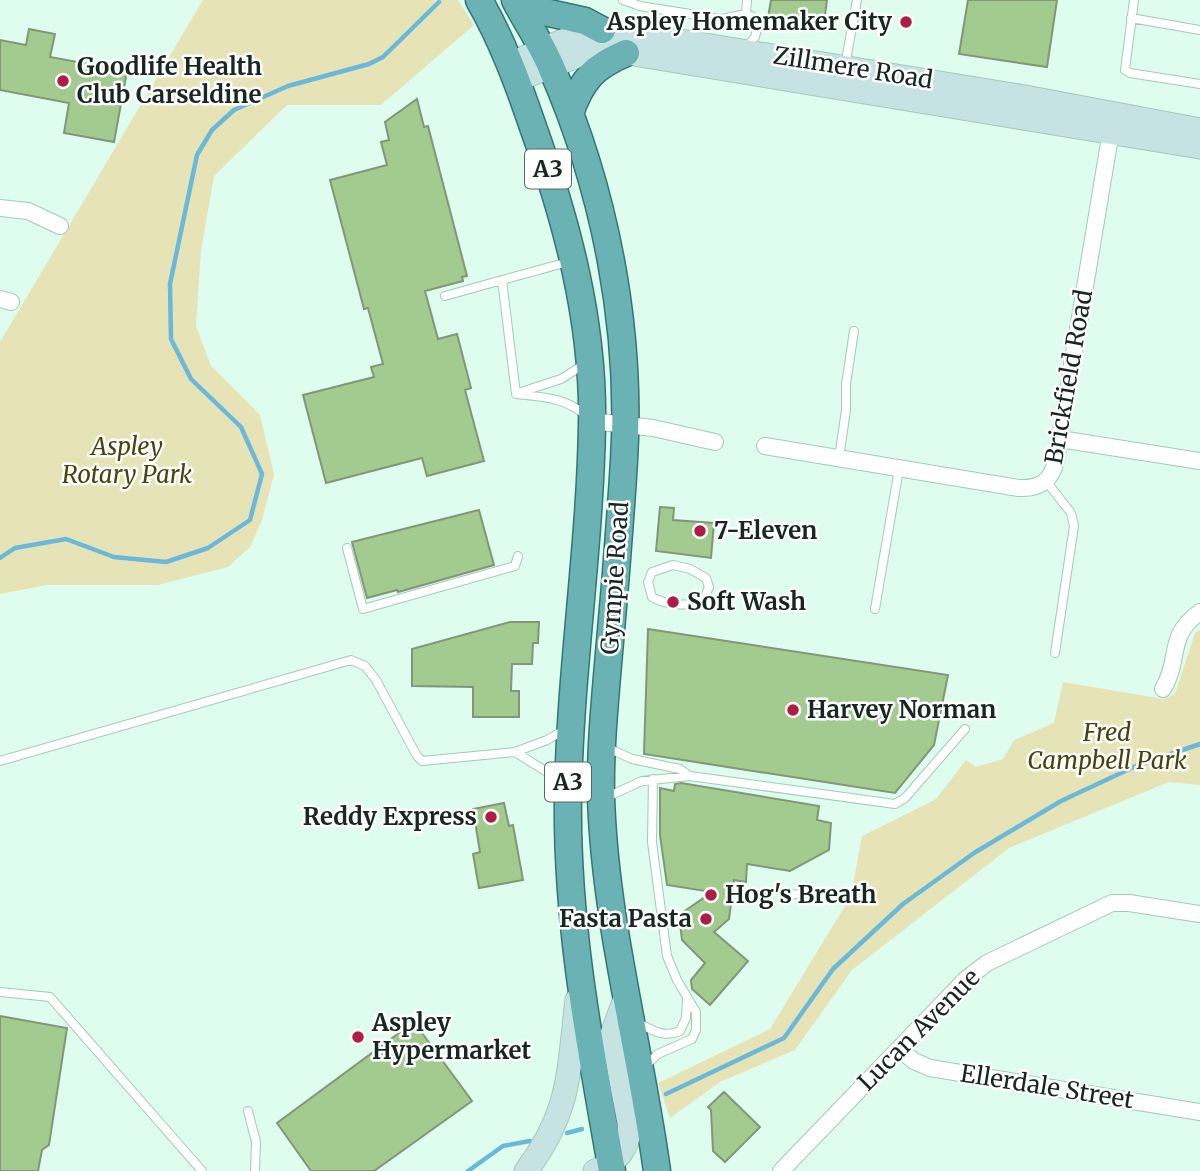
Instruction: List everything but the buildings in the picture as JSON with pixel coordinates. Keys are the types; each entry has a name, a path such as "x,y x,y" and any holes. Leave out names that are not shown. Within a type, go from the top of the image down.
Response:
{"highway":[{"name":"Gympie Road","path":"481,3 514,72 554,185 574,260 584,314 592,421 571,726 568,794 570,892 579,984 606,1169"},
{"path":"516,3 585,21 602,30"},
{"name":"Gympie Road","path":"516,3 547,58 570,113 592,181 610,256 621,331 625,426 602,745 601,800 608,888 656,1161"},
{"path":"570,113 578,90 586,79 604,63 626,53"},
{"path":"656,1161 670,1164 674,1171"}],"main road":[{"name":"Zillmere Road","path":"547,58 570,38 602,30 843,78 1112,122 1200,130"},
{"name":"Zillmere Road","path":"514,72 547,58 603,49 626,53 736,56"},
{"name":"Zillmere Road","path":"1112,122 1200,148"},
{"path":"526,1171 545,1143 562,1105 568,1082 579,984"},
{"path":"606,1169 624,1149 630,1130 612,1034 628,1008"}],"street":[{"name":"Brickfield Road","path":"765,446 1019,488 1036,488 1046,481 1053,472 1060,439 1112,122"},
{"path":"0,208 36,213 60,226"},
{"path":"592,421 666,430 715,442"},
{"path":"1060,439 1200,461"},
{"path":"1163,689 1180,630 1200,612"},
{"name":"Lucan Avenue","path":"781,1171 976,970 1104,906 1120,902 1200,914"},
{"name":"Ellerdale Street","path":"899,1049 914,1061 930,1068 1200,1112"}],"lane":[{"path":"623,0 640,6 722,19 746,14 752,16 758,26 754,37 736,56"},
{"path":"746,14 747,0"},
{"path":"843,78 857,0"},
{"path":"1134,0 1125,70 1200,85"},
{"path":"1131,19 1200,30"},
{"path":"445,296 574,260"},
{"path":"502,280 516,394"},
{"path":"839,458 854,331"},
{"path":"516,394 561,379 588,361"},
{"path":"516,394 555,399 574,405 592,421"},
{"path":"875,609 899,468"},
{"path":"1046,481 1071,513 1074,526 1055,653"},
{"path":"347,548 363,609 515,566 518,556"},
{"path":"673,565 690,569 706,578 709,587 703,601 694,604 662,602 652,597 648,582 652,572 673,565"},
{"path":"0,761 351,660 365,666 376,680 422,761 515,752 547,740 571,726"},
{"path":"601,800 642,781 690,776 895,804 905,798 965,729"},
{"path":"602,745 632,759 680,769 690,776"},
{"path":"515,752 547,772 557,786 568,794"},
{"path":"640,1070 658,1054 692,1039 696,1030 696,1012 667,956 652,842 653,779"},
{"path":"786,894 851,896"},
{"path":"0,992 50,997 202,1171"},
{"path":"628,1008 658,1033 674,1033 684,1026 687,999"},
{"path":"248,1111 256,1142 254,1171"}],"green space":[{"name":"Aspley Rotary Park","path":"203,0 458,0 474,25 381,105 287,105 214,176 201,250 196,326 211,366 260,415 274,474 262,520 250,547 228,567 158,585 47,585 0,594 0,342"},
{"name":"Fred Campbell Park","path":"1200,630 1200,785 1169,782 1009,848 852,970 795,1050 720,1082 670,1118 658,1083 770,1029 851,896 862,836 936,799 966,760 976,767 1003,759 1014,740 1054,723 1063,682 1164,699 1175,694 1195,633"}],"waterway":[{"path":"0,558 15,548 66,539 114,557 166,562 208,548 250,520 262,474 241,427 191,379 171,339 170,284 197,155 212,130 234,110 288,86 369,64 383,57 439,2"},
{"path":"666,1094 784,1038 833,969 903,904 974,853 1061,801 1136,766 1200,744"},
{"path":"567,1133 582,1129"},
{"path":"468,1171 503,1146 530,1141"}],"place":[{"name":"Aspley Homemaker City","path":"906,22"},
{"name":"Goodlife Health Club Carseldine","path":"63,81"},
{"name":"7-Eleven","path":"700,531"},
{"name":"Soft Wash","path":"673,602"},
{"name":"Harvey Norman","path":"793,710"},
{"name":"Reddy Express","path":"491,817"},
{"name":"Hog's Breath","path":"711,895"},
{"name":"Fasta Pasta","path":"706,919"},
{"name":"Aspley Hypermarket","path":"358,1037"}]}
